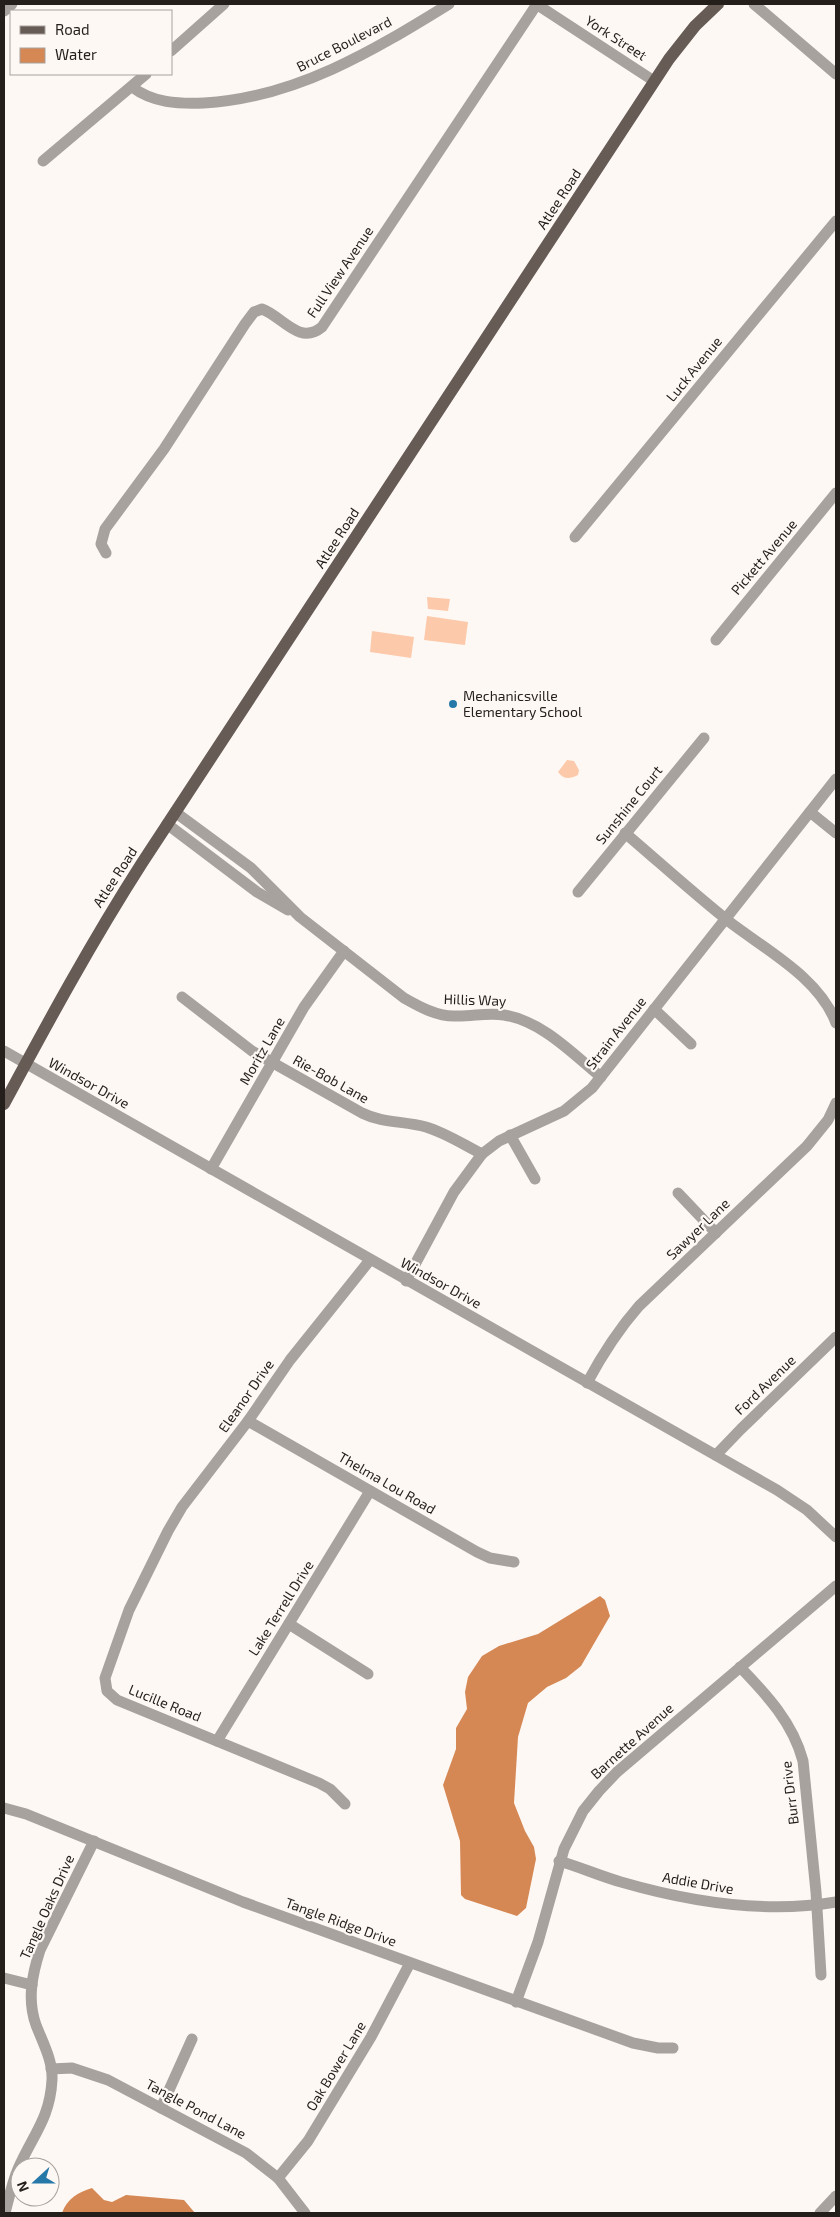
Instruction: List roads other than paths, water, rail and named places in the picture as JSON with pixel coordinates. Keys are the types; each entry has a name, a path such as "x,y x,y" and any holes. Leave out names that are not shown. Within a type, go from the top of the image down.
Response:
{"main road":[{"name":"Atlee Road","path":"4,1104 107,917 167,824 654,81 686,37 718,4"}],"street":[{"path":"4,11 12,4"},
{"path":"172,50 224,4"},
{"name":"Bruce Boulevard","path":"132,87 158,101 189,103 231,101 275,92 339,67 449,4"},
{"name":"York Street","path":"537,4 654,81"},
{"name":"Full View Avenue","path":"106,553 101,544 104,529 164,448 254,312 262,309 297,332 311,334 322,327 537,4"},
{"path":"754,4 836,74"},
{"path":"43,161 145,75"},
{"name":"Luck Avenue","path":"575,537 836,221"},
{"name":"Pickett Avenue","path":"716,640 836,493"},
{"name":"Sunshine Court","path":"578,892 704,738"},
{"name":"Strain Avenue","path":"406,1281 454,1192 482,1154 499,1141 564,1112 578,1101 601,1077 836,779"},
{"name":"Hillis Way","path":"175,812 251,868 300,916 404,998 433,1013 456,1017 484,1013 506,1015 531,1024 551,1036 601,1077"},
{"path":"810,812 836,833"},
{"name":"Hillis Way","path":"167,824 257,892 300,916"},
{"path":"625,834 726,919 803,977 825,1001 836,1023"},
{"name":"Moritz Lane","path":"211,1169 304,1007 344,951"},
{"name":"Rie-Bob Lane","path":"182,997 252,1051 368,1116 426,1127 442,1133 482,1154"},
{"path":"654,1009 691,1044"},
{"name":"Windsor Drive","path":"4,1050 25,1064 406,1281 716,1455 807,1510 836,1537"},
{"name":"Sawyer Lane","path":"587,1383 624,1322 807,1146 828,1120 836,1103"},
{"path":"510,1136 535,1179"},
{"path":"678,1193 716,1233"},
{"name":"Eleanor Drive","path":"156,1554 182,1507 248,1421 290,1360 370,1260"},
{"name":"Ford Avenue","path":"716,1455 741,1428 836,1337"},
{"name":"Thelma Lou Road","path":"248,1421 477,1552 490,1558 514,1562"},
{"name":"Lake Terrell Drive","path":"216,1741 370,1491"},
{"name":"Lucille Road","path":"156,1554 129,1610 105,1678 105,1685 110,1696 319,1783 330,1789 345,1804"},
{"name":"Barnette Avenue","path":"516,2002 538,1942 559,1861 572,1830 599,1791 617,1772 836,1586"},
{"path":"289,1624 368,1674"},
{"name":"Burr Drive","path":"740,1667 767,1696 786,1721 800,1747 817,1906 820,1975"},
{"name":"Tangle Ridge Drive","path":"4,1808 26,1814 243,1902 516,2002 633,2043 658,2048 673,2048"},
{"name":"Tangle Oaks Drive","path":"5,2213 18,2168 39,2131 50,2098 51,2069 32,2010 32,1985 40,1950 94,1841"},
{"name":"Addie Drive","path":"559,1861 619,1881 693,1898 758,1906 817,1906 836,1902"},
{"name":"Oak Bower Lane","path":"278,2178 308,2141 371,2037 410,1963"},
{"path":"4,1978 32,1985"},
{"path":"161,2108 192,2039"},
{"name":"Tangle Pond Lane","path":"51,2069 64,2067 90,2073 108,2080 246,2153 278,2178 305,2213"},
{"path":"820,2213 836,2196"}],"water":[{"path":"600,1596 605,1600 610,1616 581,1666 566,1678 547,1687 528,1703 518,1737 514,1803 525,1831 534,1847 536,1859 526,1908 517,1916 465,1899 461,1895 460,1841 443,1785 456,1749 456,1728 467,1709 465,1692 468,1677 482,1656 499,1646 538,1634"},
{"path":"92,2188 104,2200 112,2202 126,2195 184,2200 195,2213 62,2213 74,2197"}],"place":[{"name":"Mechanicsville Elementary School","path":"453,704"}]}
